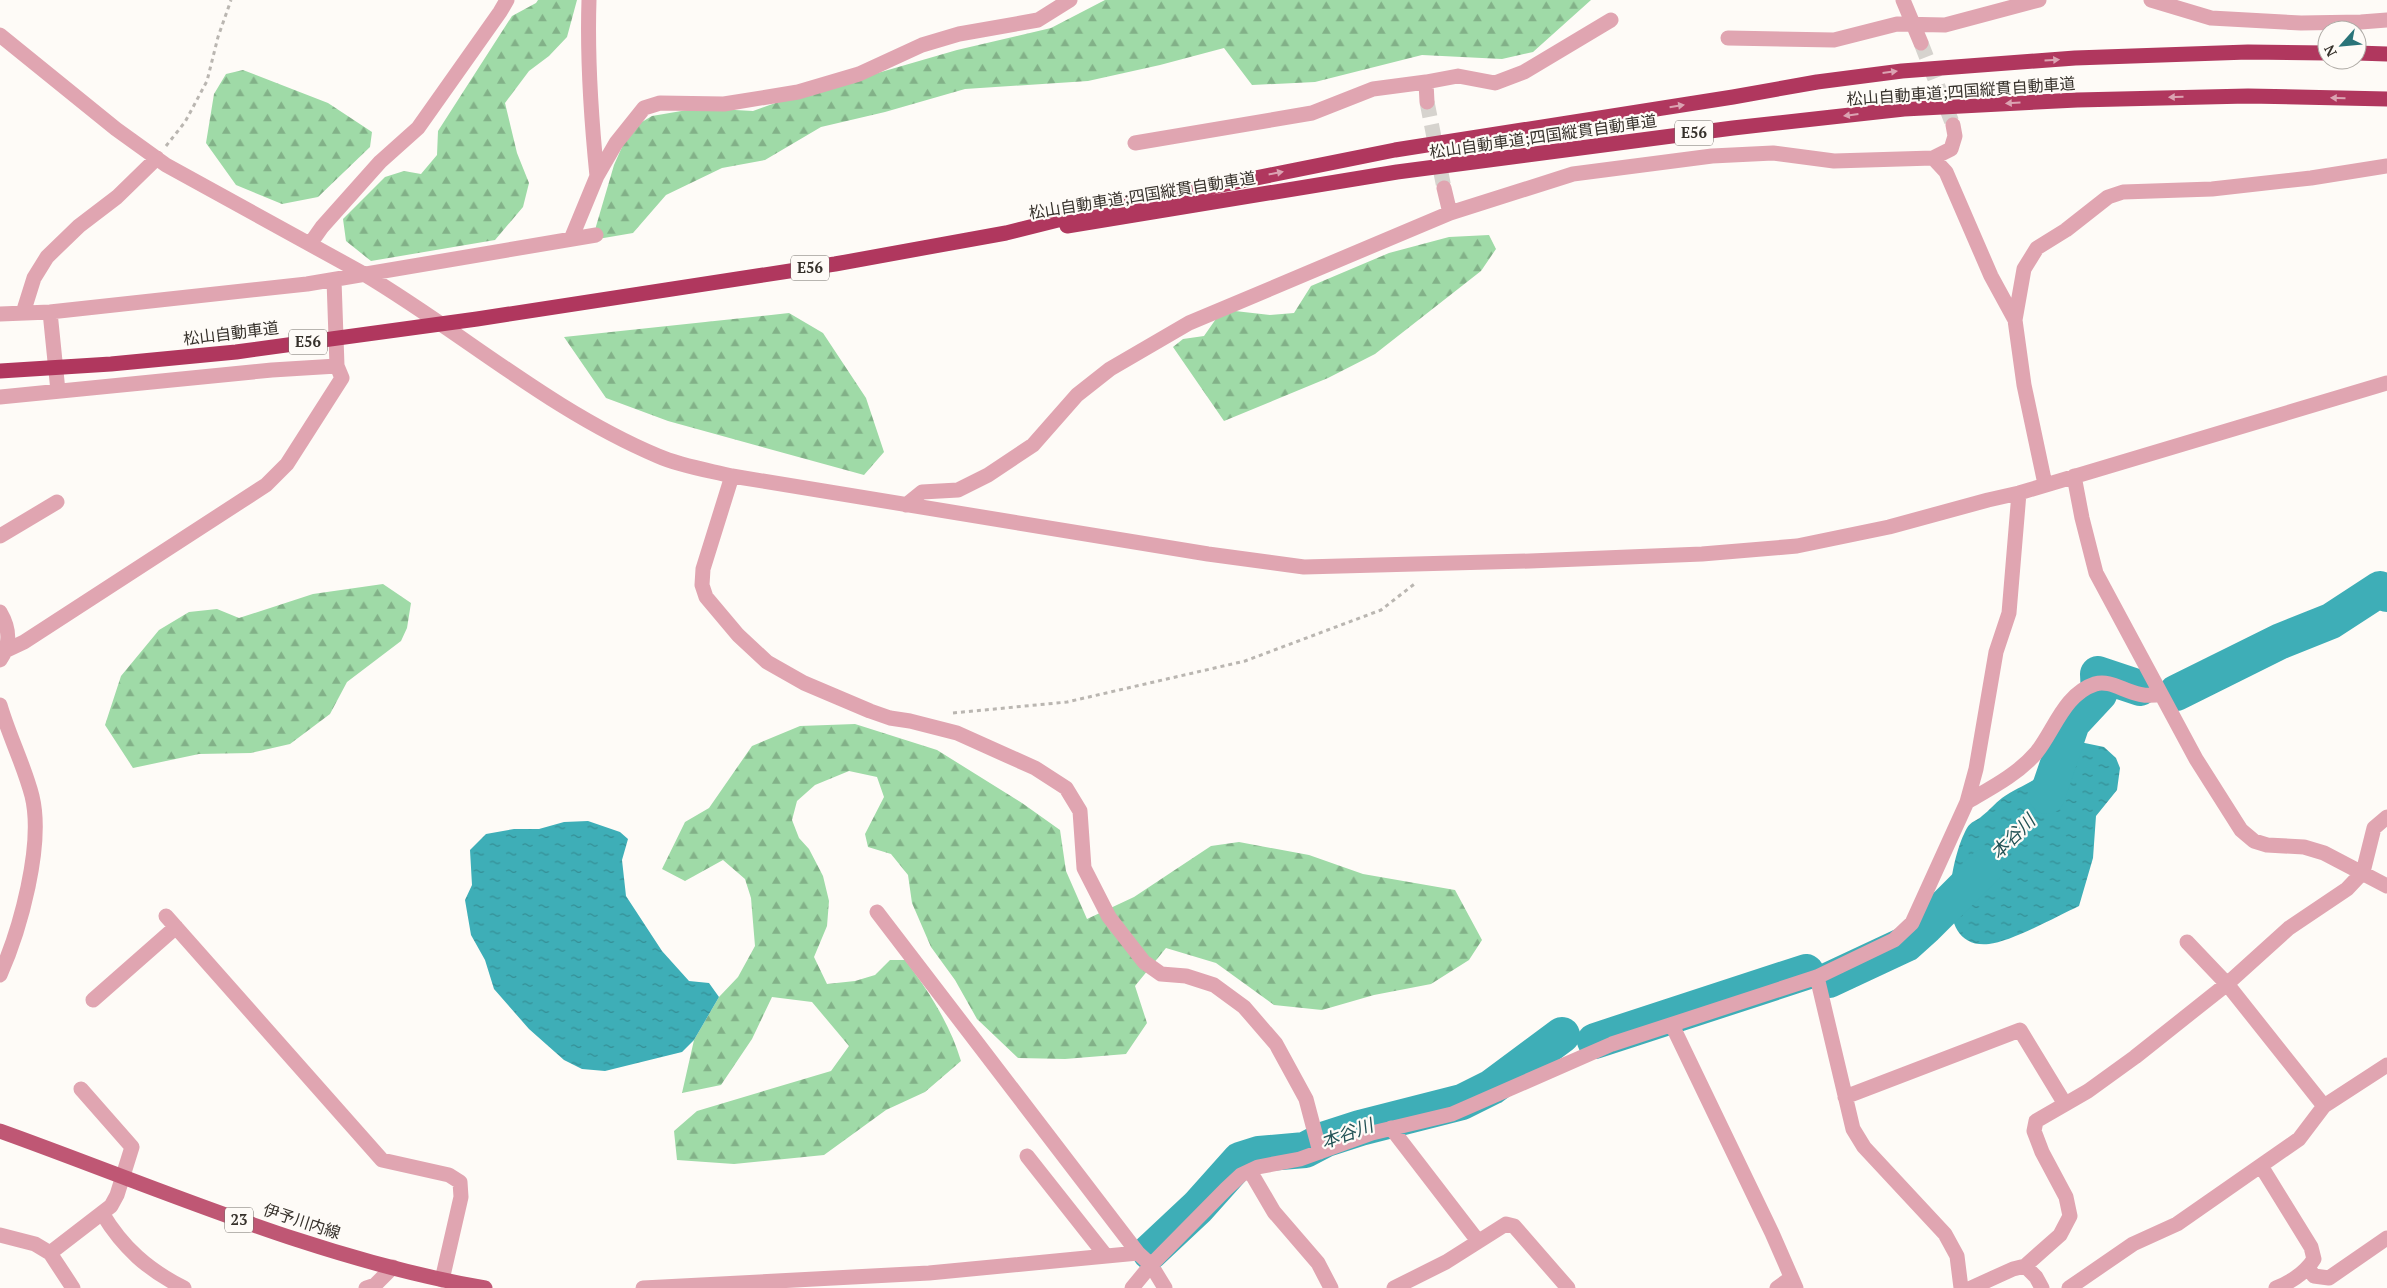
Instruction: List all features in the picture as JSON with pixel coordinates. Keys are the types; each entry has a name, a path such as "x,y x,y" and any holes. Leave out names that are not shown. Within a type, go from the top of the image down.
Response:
{"highway":[{"name":"松山自動車道;四国縦貫自動車道","path":"614,298 835,264 1006,233 1102,209 1395,150 1817,82 1902,71 2075,58 2248,52 2317,53"},
{"path":"2367,53 2387,54"},
{"name":"松山自動車道;四国縦貫自動車道","path":"1006,233 1104,222 1407,171 1733,128 1904,109 2077,100 2229,96 2387,99"},
{"name":"松山自動車道","path":"0,371 111,364 236,352 614,298"}],"main road":[{"name":"伊予川内線","path":"0,1131 212,1210 356,1258 449,1284 485,1288"}],"street":[{"path":"310,244 322,227 380,162 418,128 507,0"},
{"path":"589,0 588,42 591,115 597,176"},
{"path":"571,239 597,176 616,143 644,108 660,103 724,104 798,92 860,74 922,45 959,34 1038,20 1070,0"},
{"path":"1903,0 1921,43"},
{"path":"1728,38 1834,40 1897,24 1914,26 1945,25 2039,0"},
{"path":"2151,0 2211,18 2301,23 2387,20"},
{"path":"1135,143 1312,113 1373,89 1458,76 1494,83 1524,72 1611,20"},
{"path":"0,35 116,129 157,158 364,274 394,292 509,373 627,442 660,457 732,476 1208,554 1313,567 1539,561 1702,554 1797,546 1889,527 2019,493 2387,383"},
{"path":"1426,82 1427,102"},
{"path":"906,505 922,492 958,490 988,475 1033,445 1077,395 1110,369 1189,323 1450,213 1573,174 1712,156 1773,154 1834,162 1933,158 1951,149 1955,136 1953,125"},
{"path":"23,314 34,278 47,257 79,226 117,197 157,158"},
{"path":"1933,158 1946,172 1991,276 2015,320"},
{"path":"2045,484 2024,385 2015,320 2024,269 2036,248 2066,230 2108,197 2123,192 2212,189 2311,178 2387,166"},
{"path":"1444,188 1450,213"},
{"path":"0,314 50,312 334,280 596,235"},
{"path":"4,655 266,485 287,464 330,400 342,378 337,366 334,280"},
{"path":"50,312 58,391"},
{"path":"0,397 272,370 337,366"},
{"path":"732,476 703,569 702,585 706,597 738,636 767,662 804,683 890,718 910,720 957,733 1035,768 1066,788 1080,811 1084,868 1109,917 1144,962 1161,974 1186,976 1214,986 1244,1006 1276,1044 1306,1098 1320,1152"},
{"path":"2074,476 2096,573 2196,759 2242,830 2254,841 2267,845 2304,847 2324,853 2387,886"},
{"path":"1132,1288 1150,1265 1241,1175 1320,1152 1372,1133 1452,1114 1612,1044 1817,977 1894,940 1912,924 1967,802 1976,769 1996,652 2009,613 2019,493"},
{"path":"0,536 57,502"},
{"path":"0,612 9,634 4,655"},
{"path":"1967,802 2015,772 2035,753 2063,709 2077,695 2095,684 2109,683 2131,693 2148,697 2161,694"},
{"path":"0,705 28,782 32,798 35,828 24,900 15,938 0,975"},
{"path":"1972,1288 2013,1269 2025,1266 2060,1235 2070,1216 2066,1197 2042,1152 2034,1132 2036,1120 2088,1091 2135,1057 2227,984 2289,928 2347,889 2363,872 2374,828 2387,817"},
{"path":"877,912 1138,1253 1150,1265 1165,1288"},
{"path":"166,916 382,1160 449,1175 460,1182 461,1197 449,1284"},
{"path":"93,1000 176,928"},
{"path":"2187,942 2227,984 2324,1106"},
{"path":"1817,977 1854,1129 1864,1147 1945,1234 1957,1256 1961,1288"},
{"path":"1672,1025 1772,1232 1793,1283 1777,1288"},
{"path":"1845,1097 2020,1030 2065,1104"},
{"path":"2069,1288 2133,1244 2177,1224 2260,1166 2298,1139 2324,1106 2387,1065"},
{"path":"50,1253 111,1206 132,1147 81,1089"},
{"path":"1391,1128 1478,1241"},
{"path":"1027,1156 1106,1256"},
{"path":"2260,1166 2311,1247 2314,1259 2308,1268 2287,1284 2276,1288"},
{"path":"1250,1171 1274,1212 1318,1263 1331,1288"},
{"path":"102,1213 113,1231 141,1261 160,1275 184,1288"},
{"path":"1394,1288 1446,1262 1506,1224 1514,1226 1568,1288"},
{"path":"0,1235 35,1244 50,1253 74,1288"},
{"path":"2308,1268 2314,1276 2329,1278 2387,1238"},
{"path":"643,1288 928,1273 1138,1253"},
{"path":"2025,1266 2036,1277 2042,1288"},
{"path":"366,1288 375,1284 393,1267"}],"path":[{"path":"157,158 185,122 207,81 218,37 231,0"},
{"path":"949,713 1067,702 1245,661 1381,610 1421,580"}],"green space":[{"path":"538,0 577,0 567,37 549,56 529,71 505,103 517,153 529,183 523,207 495,240 371,261 346,241 343,219 385,177 404,171 421,174 437,155 438,131 512,16 536,3"},
{"path":"1105,0 1591,0 1533,52 1502,59 1422,55 1315,82 1252,85 1224,48 1088,81 965,89 885,112 821,127 765,160 722,168 666,195 633,233 592,240 614,165 630,129 652,116 699,108 753,111 781,101 957,50 1051,28"},
{"path":"243,70 328,103 372,132 370,147 318,197 282,204 236,185 206,143 214,94 226,74"},
{"path":"1489,235 1496,249 1481,271 1375,354 1328,378 1224,421 1173,347 1183,339 1204,336 1218,316 1235,311 1270,315 1294,313 1311,286 1389,253 1449,237"},
{"path":"789,313 823,333 866,398 884,452 864,475 668,421 606,398 564,337"},
{"path":"383,584 411,603 407,628 401,641 347,682 330,714 290,744 251,753 199,754 133,768 105,725 121,676 159,630 189,612 217,609 239,618 313,594"},
{"path":"855,724 937,750 1022,803 1060,830 1066,871 1087,919 1134,897 1211,846 1239,842 1309,855 1363,874 1455,890 1482,940 1469,960 1431,984 1374,995 1322,1010 1274,1005 1216,963 1166,948 1135,986 1147,1023 1126,1054 1065,1059 1018,1058 977,1019 955,980 931,947 912,903 908,875 891,854 868,847 865,834 884,797 877,777 849,771 815,785 797,801 792,820 799,838 809,849 823,876 829,901 827,926 814,957 827,984 855,981 875,975 890,960 905,960 938,1008 951,1034 961,1061 925,1092 886,1110 824,1155 734,1164 677,1160 674,1131 697,1111 831,1071 849,1046 812,1002 772,997 752,1039 721,1085 682,1093 694,1040 719,997 738,977 755,946 751,898 745,879 723,860 685,881 662,869 685,822 709,808 752,746 800,726"}],"water":[{"path":"2075,741 2104,747 2116,758 2120,768 2117,790 2096,816 2093,858 2079,906 2009,939 1989,944 1971,942 1959,932 1952,917 1950,899 1956,859 1967,828 2002,798 2041,775"},
{"path":"588,821 620,832 628,839 622,860 626,896 662,951 689,981 709,983 719,997 694,1040 682,1052 605,1071 582,1069 564,1060 529,1029 494,989 485,960 471,935 465,900 472,885 470,850 486,834 514,829 539,829 564,822"}],"waterway":[{"name":"本谷川","path":"2176,693 2281,641 2331,621 2380,589 2387,594"},
{"name":"本谷川","path":"2047,796 2072,723 2099,694 2098,674 2140,688"},
{"name":"本谷川","path":"1829,980 1906,944 1985,867"},
{"name":"本谷川","path":"1595,1041 1806,972"},
{"name":"本谷川","path":"1150,1252 1198,1207 1240,1160 1259,1154 1305,1150 1326,1139 1360,1128 1462,1102 1492,1087 1562,1035"}],"tunnel":[{"path":"1921,43 1953,125"},
{"path":"1427,102 1444,188"}]}
